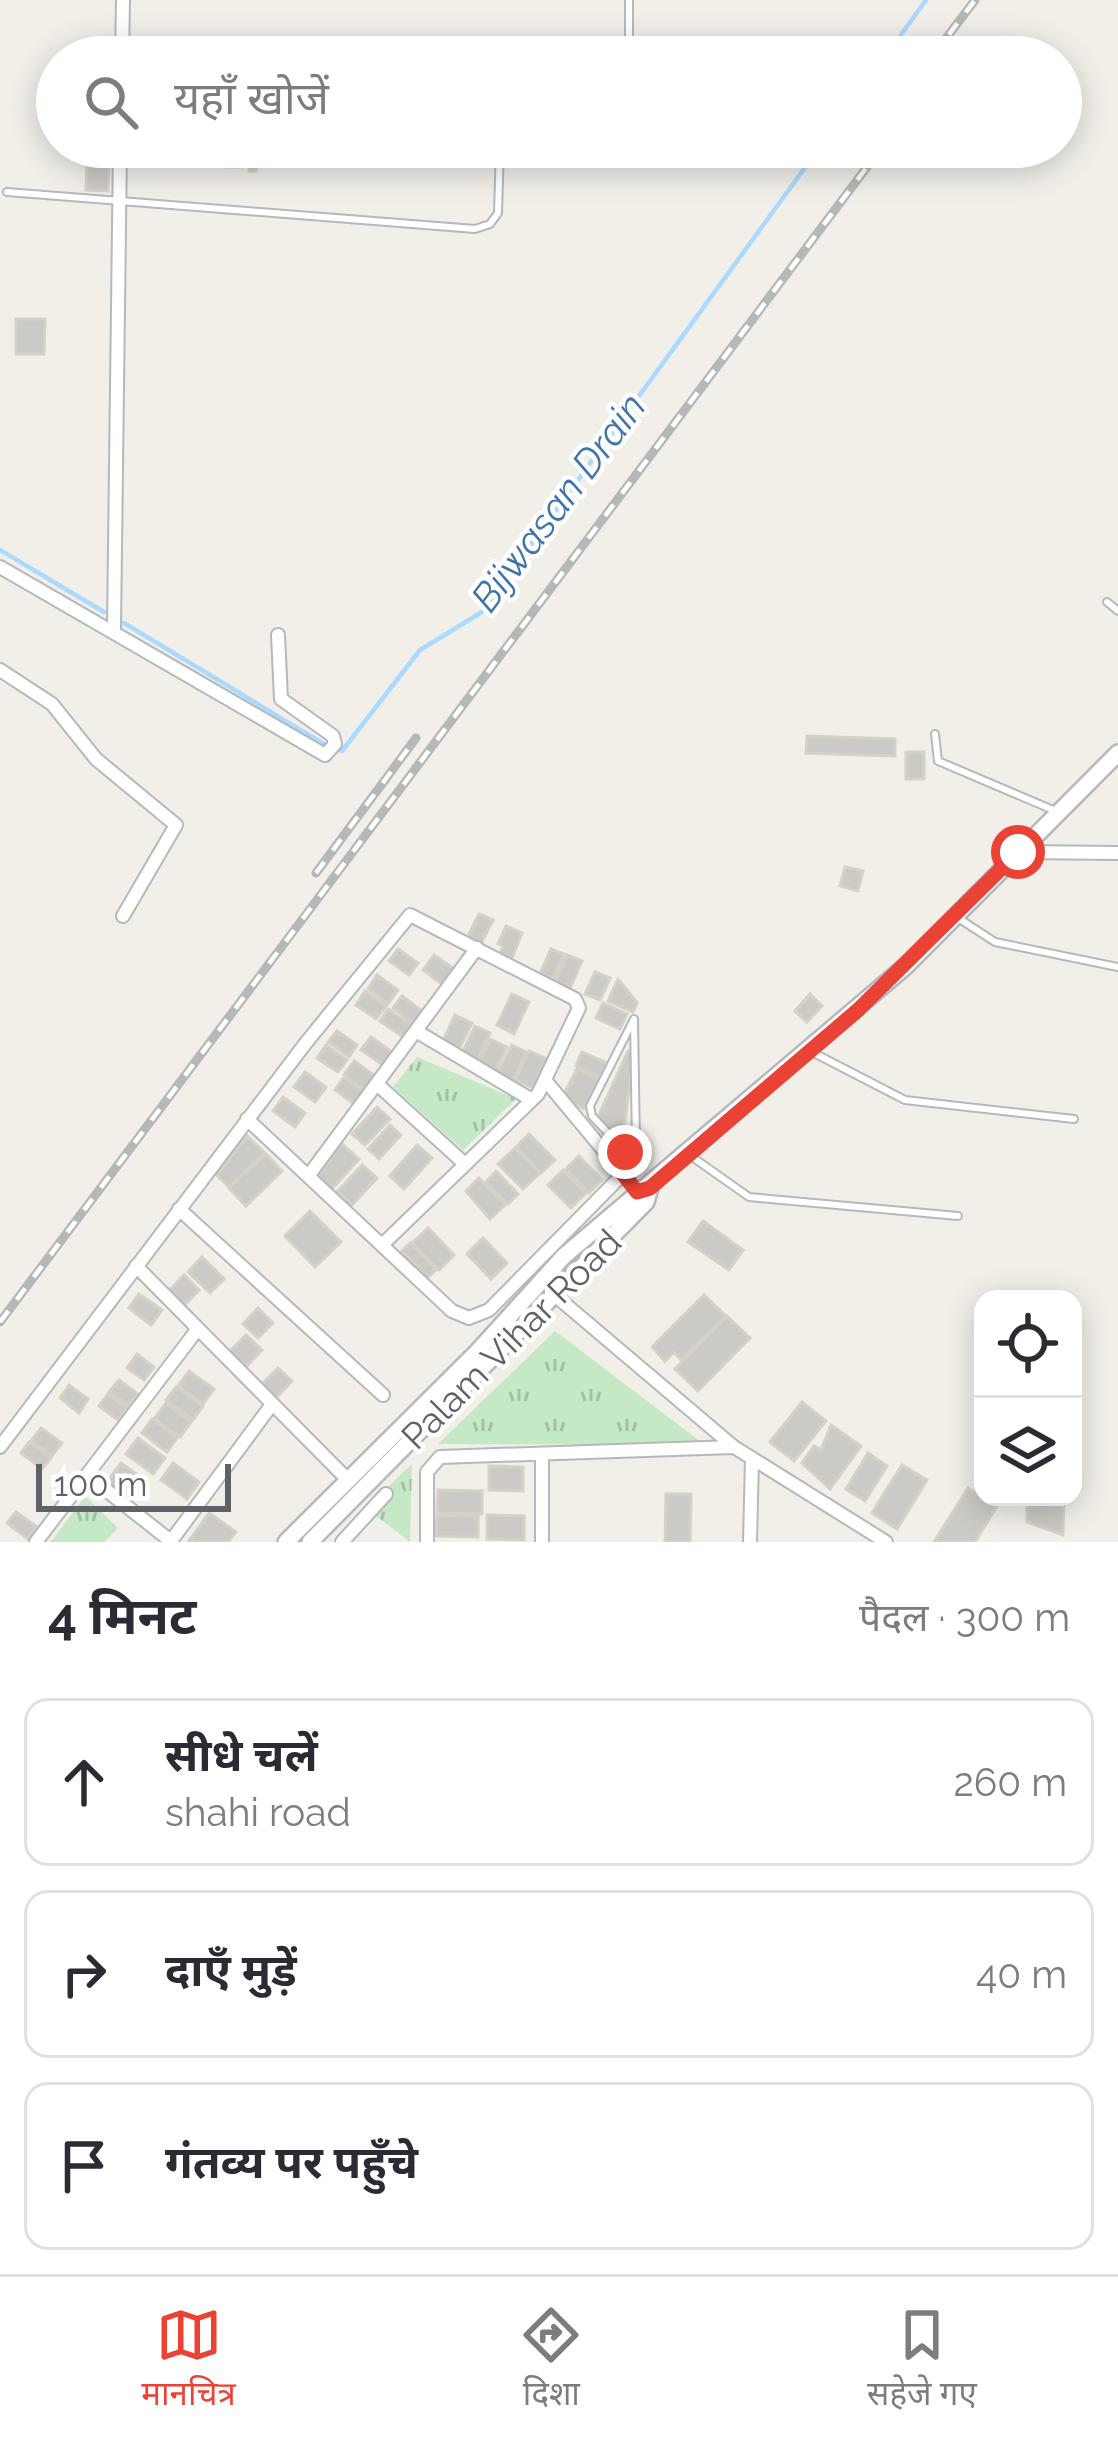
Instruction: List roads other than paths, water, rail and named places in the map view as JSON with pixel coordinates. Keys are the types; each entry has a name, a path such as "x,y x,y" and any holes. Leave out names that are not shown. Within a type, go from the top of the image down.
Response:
{"street":[{"path":"122,0 122,36"},
{"path":"114,628 121,168"},
{"path":"0,566 114,628 319,755 333,747 330,733 280,699 278,635"},
{"path":"0,670 52,704 96,759 176,825 123,916"},
{"path":"545,1080 615,1151 624,1173 645,1194 810,1051 955,916 1118,753"},
{"path":"1018,852 1118,854"},
{"path":"0,1447 405,916 416,916 578,1003 532,1100 382,1244"},
{"path":"309,1175 477,948"},
{"path":"416,1031 532,1100"},
{"path":"377,1084 465,1164"},
{"path":"247,1118 452,1311 480,1316 624,1173"},
{"name":"Palam Vihar Road","path":"289,1541 539,1282 645,1194"},
{"name":"Palam Vihar Road","path":"310,1542 555,1296 645,1194"},
{"path":"179,1209 383,1395"},
{"path":"136,1266 270,1407 348,1480"},
{"path":"539,1282 734,1447 886,1542"},
{"path":"36,1542 197,1330"},
{"path":"87,1475 171,1541 270,1407"},
{"path":"427,1542 427,1472 434,1459 734,1447"},
{"path":"542,1454 542,1542"},
{"path":"750,1542 752,1457"},
{"path":"342,1542 386,1493"}],"lane":[{"path":"629,0 629,36"},
{"path":"7,192 475,229 490,224 498,213 499,168"},
{"path":"1107,602 1118,611"},
{"path":"935,734 938,761 1059,812"},
{"path":"955,916 995,942 1118,967"},
{"path":"634,1019 636,1145 627,1153 615,1151 590,1106 634,1019"},
{"path":"810,1051 905,1100 1074,1118"},
{"path":"688,1154 749,1197 958,1216"}],"waterway":[{"name":"Bijwasan Drain","path":"900,36 926,0"},
{"name":"Bijwasan Drain","path":"337,749 342,751 420,650 482,612 805,168"},
{"name":"Bijwasan Drain","path":"0,550 104,612"},
{"name":"Bijwasan Drain","path":"124,623 327,746"}],"railway":[{"path":"948,36 975,0"},
{"path":"0,1322 866,168"},
{"path":"316,873 416,738"}]}
